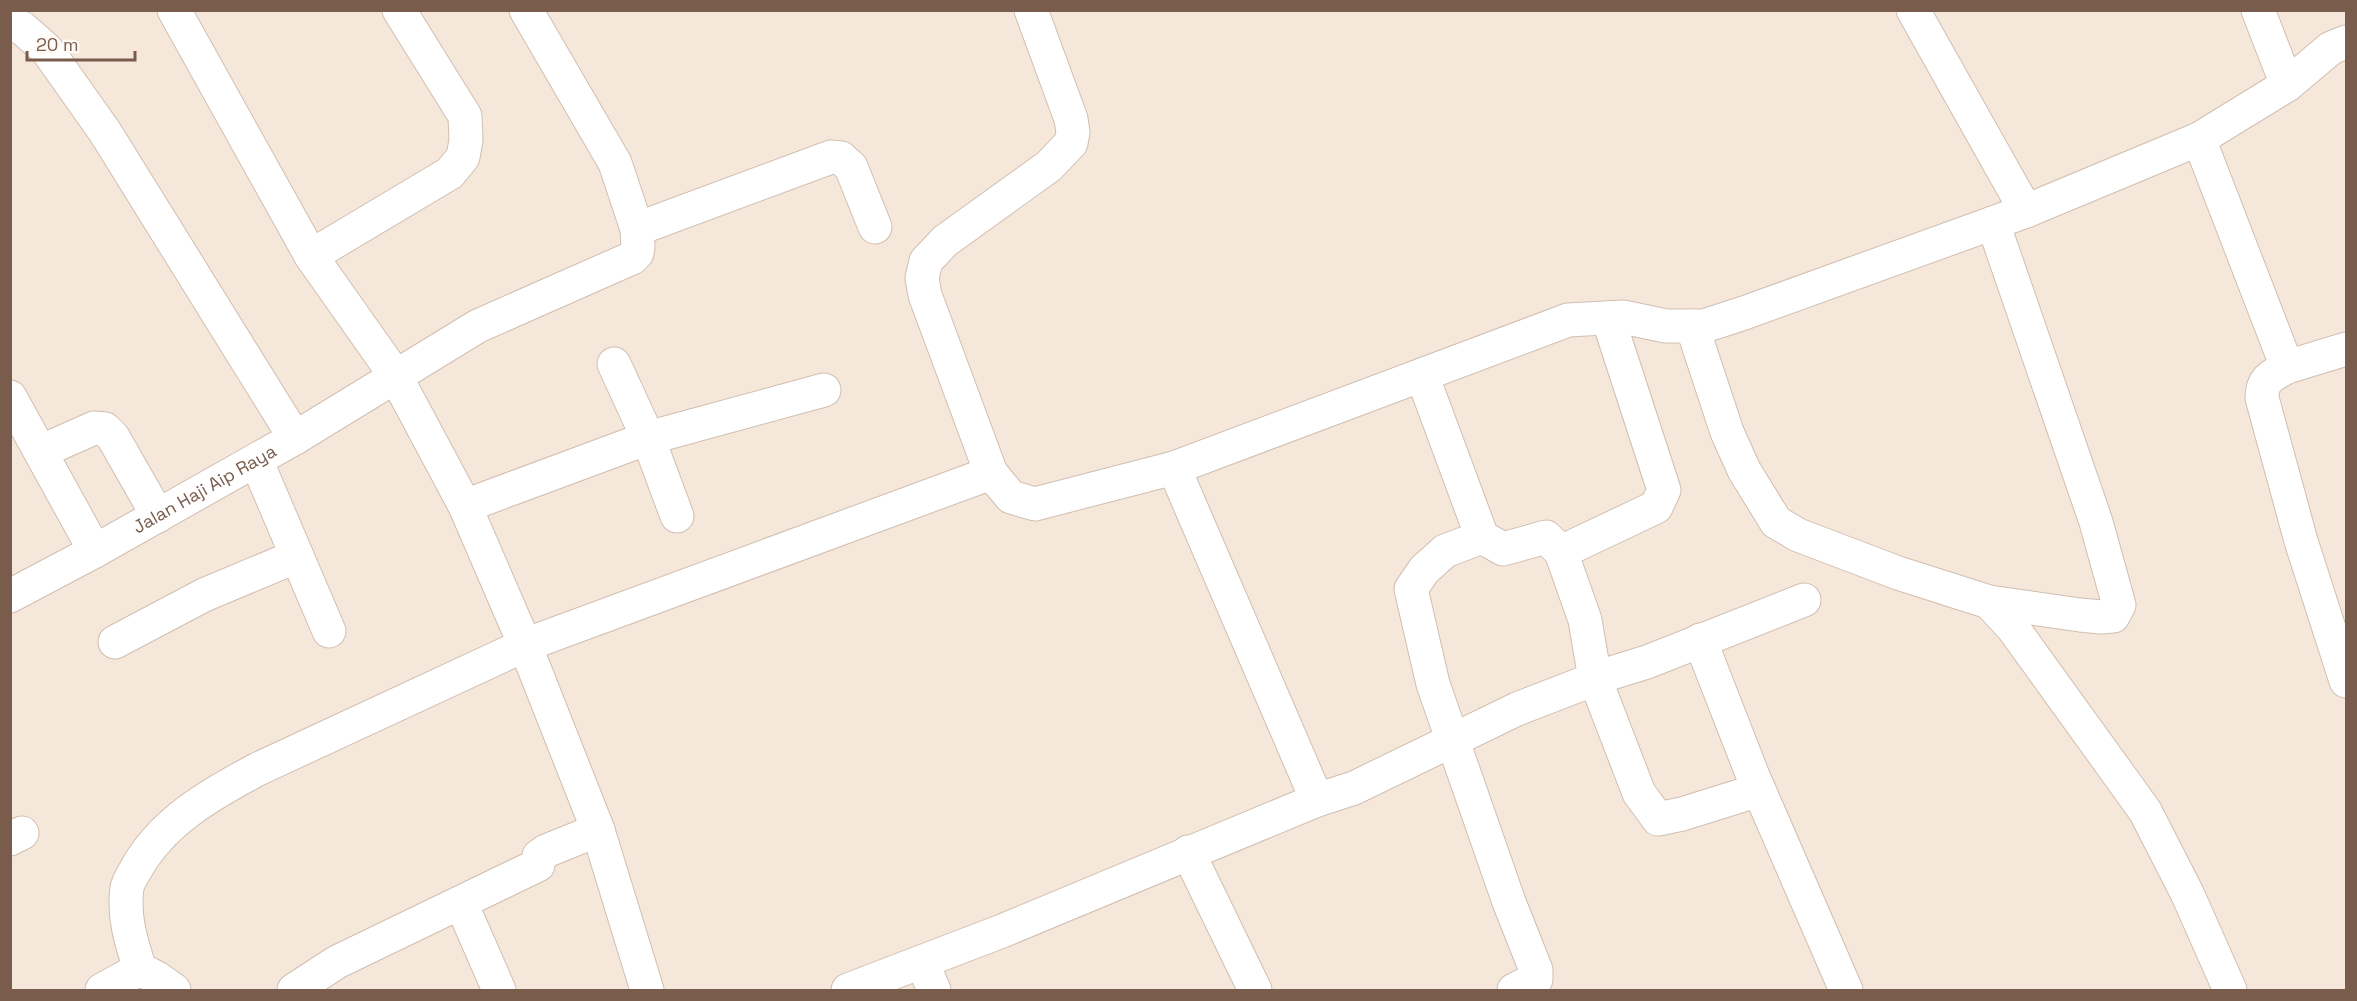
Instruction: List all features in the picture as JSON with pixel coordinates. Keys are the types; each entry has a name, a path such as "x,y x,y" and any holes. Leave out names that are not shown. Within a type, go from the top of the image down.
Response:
{"street":[{"path":"174,10 310,256 395,375 465,506 525,645 598,830 647,990"},
{"path":"310,256 450,173 463,157 466,140 465,116 399,10"},
{"path":"526,10 615,163 637,229 831,157 841,158 851,167 875,226"},
{"path":"1031,10 1071,119 1073,132 1071,142 1048,166 945,241 926,261 922,278 925,295 991,473 1011,497 1035,504 1174,468 1568,320 1623,317 1666,326 1704,326 1744,313 2026,211 2199,139 2287,86 2331,48 2346,42"},
{"path":"1913,10 2026,211"},
{"path":"2258,10 2287,86"},
{"path":"10,24 22,28 47,50 105,132 295,438"},
{"path":"2199,139 2287,367"},
{"path":"1692,326 1727,432 1744,470 1776,522 1798,535 1898,573 1989,602 2101,617 2113,615 2119,605 2096,522 1993,223"},
{"name":"Jalan Haji Aip Raya","path":"10,596 95,551 295,438 478,326 632,258 637,253 637,229"},
{"path":"1561,552 1656,507 1664,490 1608,318"},
{"path":"2346,349 2287,367 2270,377 2262,386 2262,398 2301,541 2346,681"},
{"path":"614,364 648,438 677,516"},
{"path":"1422,375 1482,537 1503,549 1546,537 1561,552 1585,620 1594,679 1639,793 1658,819 1682,814 1759,790"},
{"path":"465,506 648,438 824,390"},
{"path":"10,397 42,451 95,551"},
{"path":"42,451 94,428 105,429 113,437 158,516"},
{"path":"256,460 328,631"},
{"path":"1174,468 1317,800"},
{"path":"174,990 140,969 126,923 127,885 141,860 162,834 185,813 222,788 258,769 525,645 991,473"},
{"path":"1482,537 1445,551 1424,570 1411,590 1433,684 1509,902 1536,970 1536,979 1514,990"},
{"path":"115,642 204,595 297,556"},
{"path":"848,990 928,976 1188,852 1317,800 1354,788 1517,709 1594,679 1647,662 1804,600"},
{"path":"1989,602 2013,628 2145,811 2187,893 2230,990"},
{"path":"1700,640 1759,790 1845,990"},
{"path":"294,990 337,962 538,865 539,856 546,851 598,830"},
{"path":"1188,852 1255,990"},
{"path":"461,903 499,990"},
{"path":"102,990 140,969"}],"shaded area":[{"path":"10,11 2346,11 2346,990 11,990"}]}
